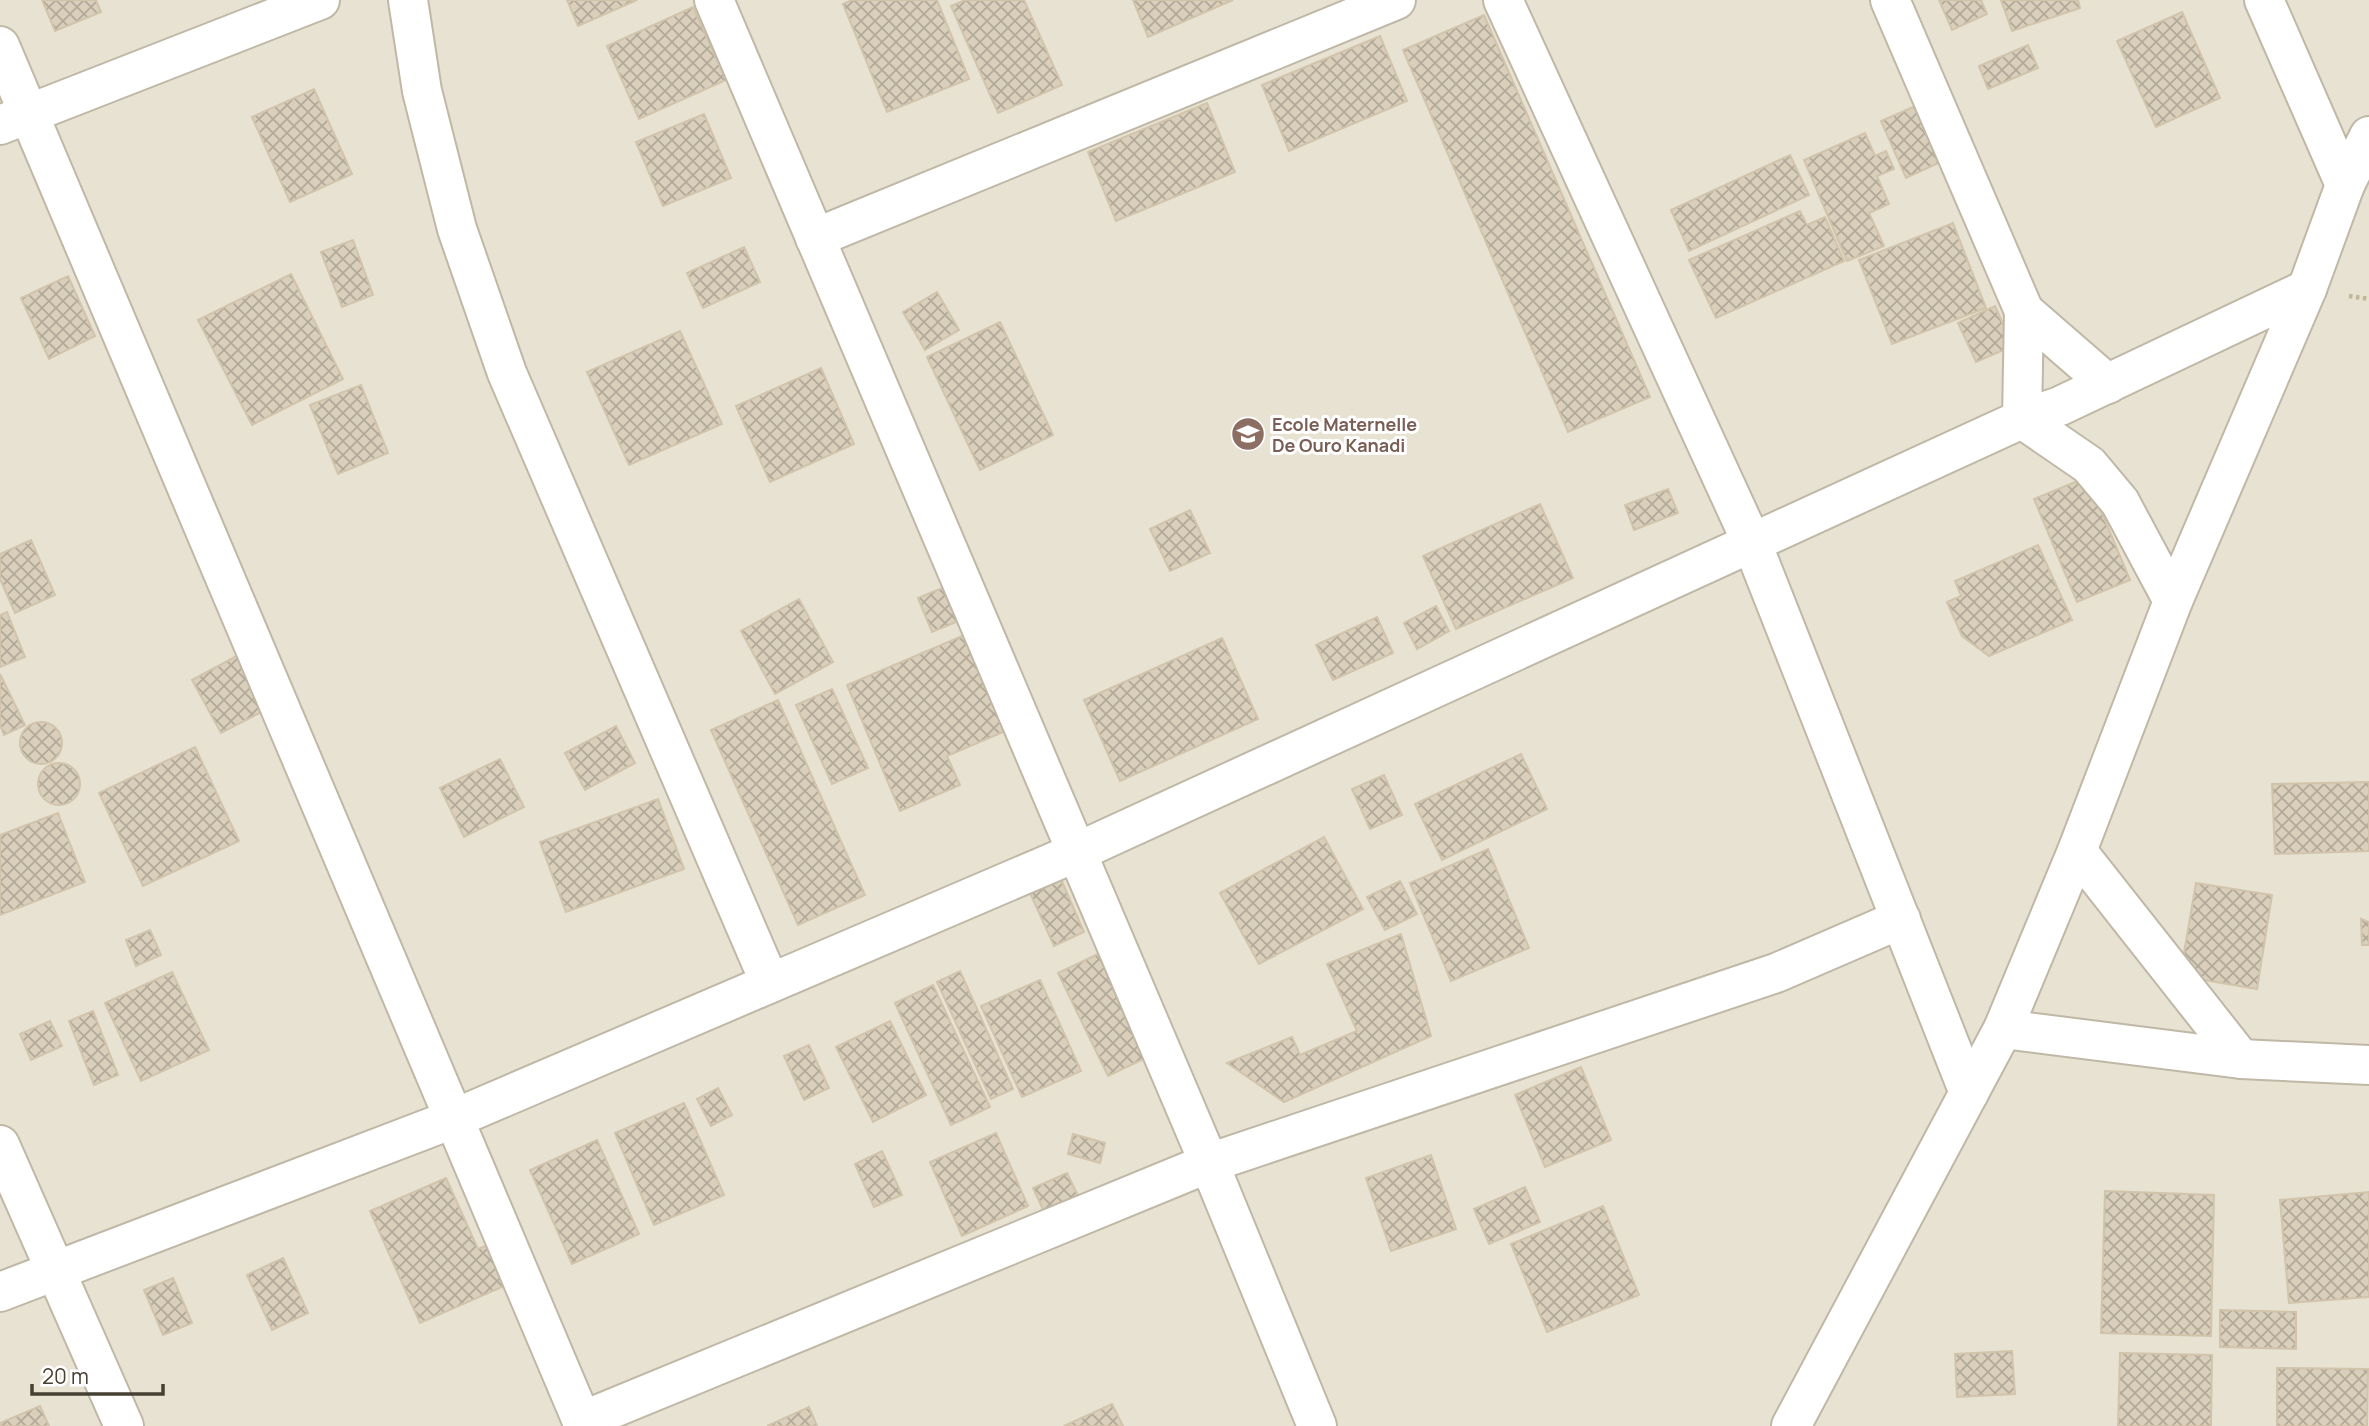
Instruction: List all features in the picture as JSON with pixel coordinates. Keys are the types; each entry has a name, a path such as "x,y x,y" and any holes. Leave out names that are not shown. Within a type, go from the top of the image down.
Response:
{"street":[{"path":"13,119 320,0"},
{"path":"408,0 422,91 457,229 507,373 770,983"},
{"path":"714,0 1209,1163 1317,1426"},
{"path":"815,238 1396,0"},
{"path":"1503,0 1752,543 1969,1093"},
{"path":"1890,0 2024,311 2022,419"},
{"path":"2264,0 2344,185"},
{"path":"0,46 13,119 453,1119 583,1424 1209,1163 1776,973 1901,919"},
{"path":"1791,1426 2003,1029 2077,851 2173,601 2307,289 2344,185 2369,136"},
{"path":"0,1292 453,1119 1077,852 2022,419 2108,384 2307,289"},
{"path":"2024,311 2108,384"},
{"path":"2022,419 2089,465 2120,502 2173,601"},
{"path":"2077,851 2241,1059"},
{"path":"2003,1029 2241,1059 2369,1065"},
{"path":"0,1144 124,1426"}],"shaded area":[{"path":"0,0 2369,0 2369,1426 0,1426"}],"building":[{"path":"42,0 96,0 101,12 55,31"},
{"path":"567,0 637,0 578,26"},
{"path":"852,0 937,0 969,79 887,112 843,4"},
{"path":"965,0 1024,0 1062,85 998,113 951,6"},
{"path":"1133,0 1233,0 1148,37"},
{"path":"1939,0 1981,0 1987,14 1952,30"},
{"path":"2001,0 2078,0 2080,8 2012,31"},
{"path":"693,7 726,80 639,119 607,46"},
{"path":"2182,12 2220,98 2156,127 2117,41"},
{"path":"1484,15 1650,397 1568,432 1403,50"},
{"path":"1380,36 1407,101 1289,151 1262,85"},
{"path":"2028,45 2038,68 1988,89 1979,66"},
{"path":"314,89 352,174 290,202 252,117"},
{"path":"1207,103 1235,172 1116,221 1088,152"},
{"path":"1922,103 1947,159 1906,178 1881,121"},
{"path":"704,114 731,178 663,206 636,142"},
{"path":"1865,133 1875,156 1886,151 1894,169 1877,176 1889,204 1869,213 1884,246 1847,261 1804,160"},
{"path":"1790,155 1809,195 1689,251 1671,210"},
{"path":"1800,211 1807,225 1825,217 1844,261 1716,318 1689,260"},
{"path":"1953,223 1986,308 1892,344 1859,260"},
{"path":"353,240 373,295 342,307 321,252"},
{"path":"744,247 760,282 703,308 687,273"},
{"path":"291,274 343,379 252,425 198,320"},
{"path":"68,276 95,336 49,359 21,298"},
{"path":"937,292 959,330 925,350 903,312"},
{"path":"1995,306 2013,346 1976,362 1958,323"},
{"path":"1000,322 1053,435 980,470 927,357"},
{"path":"680,331 722,424 629,465 587,372"},
{"path":"821,368 854,444 770,482 736,406"},
{"path":"361,385 388,453 338,474 310,405"},
{"path":"2087,477 2130,580 2077,602 2034,499"},
{"path":"1668,489 1678,513 1634,530 1625,505"},
{"path":"1540,504 1573,578 1456,629 1423,556"},
{"path":"1190,510 1210,553 1170,571 1150,529"},
{"path":"31,540 55,595 15,613 0,579 0,554"},
{"path":"2038,545 2072,620 1989,656 1962,636 1947,602 1961,596 1955,581"},
{"path":"947,586 961,620 932,632 918,598"},
{"path":"799,599 833,662 775,694 741,631"},
{"path":"1436,606 1449,631 1417,649 1404,623"},
{"path":"7,612 25,657 0,667 0,615"},
{"path":"1377,617 1393,653 1333,680 1316,645"},
{"path":"969,633 1010,729 947,756 960,785 900,811 847,685"},
{"path":"1222,638 1258,719 1120,781 1084,700"},
{"path":"242,653 271,707 221,733 192,680"},
{"path":"0,674 25,725 4,735 0,725"},
{"path":"832,689 868,768 832,784 796,705"},
{"path":"778,700 865,895 798,925 711,730"},
{"path":"41,722 56,728 62,743 56,758 41,764 26,758 20,743 26,728"},
{"path":"616,726 635,763 585,790 565,753"},
{"path":"195,747 239,841 143,886 99,793"},
{"path":"1521,754 1547,809 1442,860 1415,804"},
{"path":"500,759 524,807 464,837 440,788"},
{"path":"59,763 74,769 80,784 74,799 59,805 44,799 38,784 44,769"},
{"path":"1384,775 1402,815 1370,829 1352,789"},
{"path":"2369,782 2369,851 2275,854 2272,784"},
{"path":"658,799 684,869 566,912 540,842"},
{"path":"58,813 85,882 0,915 0,835"},
{"path":"1324,837 1363,909 1259,964 1220,893"},
{"path":"1488,849 1529,948 1451,981 1410,883"},
{"path":"1061,879 1084,932 1054,946 1030,893"},
{"path":"1400,881 1417,914 1385,930 1367,897"},
{"path":"2196,883 2272,895 2257,989 2180,976"},
{"path":"2361,919 2369,922 2369,945 2362,945"},
{"path":"150,930 161,955 136,966 126,940"},
{"path":"1401,934 1431,1036 1284,1102 1227,1063 1292,1037 1300,1055 1357,1031 1327,964"},
{"path":"1104,951 1154,1054 1108,1076 1058,973"},
{"path":"960,971 1013,1089 991,1099 937,982"},
{"path":"172,972 209,1050 141,1081 105,1003"},
{"path":"1040,980 1081,1071 1022,1097 981,1006"},
{"path":"933,985 990,1107 951,1125 895,1003"},
{"path":"93,1011 118,1075 94,1085 69,1021"},
{"path":"50,1021 62,1046 31,1060 20,1034"},
{"path":"890,1021 926,1095 873,1122 836,1047"},
{"path":"809,1045 829,1088 804,1100 784,1056"},
{"path":"1581,1067 1611,1140 1545,1167 1515,1095"},
{"path":"718,1088 732,1115 711,1126 697,1099"},
{"path":"684,1103 724,1195 654,1225 615,1133"},
{"path":"996,1133 1028,1206 962,1236 930,1162"},
{"path":"1073,1134 1105,1143 1100,1163 1068,1154"},
{"path":"597,1140 639,1234 572,1264 530,1170"},
{"path":"882,1151 902,1195 874,1207 855,1164"},
{"path":"1431,1155 1456,1229 1391,1251 1366,1178"},
{"path":"1067,1173 1080,1200 1046,1216 1033,1188"},
{"path":"446,1178 478,1249 495,1242 513,1282 420,1323 370,1211"},
{"path":"1525,1187 1540,1222 1489,1244 1474,1209"},
{"path":"2105,1191 2214,1195 2211,1336 2101,1333"},
{"path":"2369,1192 2369,1297 2289,1303 2280,1200"},
{"path":"1603,1206 1639,1295 1547,1332 1511,1244"},
{"path":"283,1258 308,1313 272,1330 247,1275"},
{"path":"173,1278 192,1323 163,1335 144,1290"},
{"path":"2220,1310 2296,1312 2296,1349 2220,1347"},
{"path":"2012,1351 2015,1394 1957,1397 1955,1354"},
{"path":"2120,1353 2212,1355 2211,1426 2118,1426"},
{"path":"2277,1368 2368,1369 2367,1426 2277,1426"},
{"path":"1112,1404 1123,1426 1064,1426"},
{"path":"40,1406 49,1426 0,1426 0,1423"},
{"path":"809,1407 817,1426 767,1426"}],"place":[{"name":"Ecole Maternelle De Ouro Kanadi","path":"1248,434"}]}
